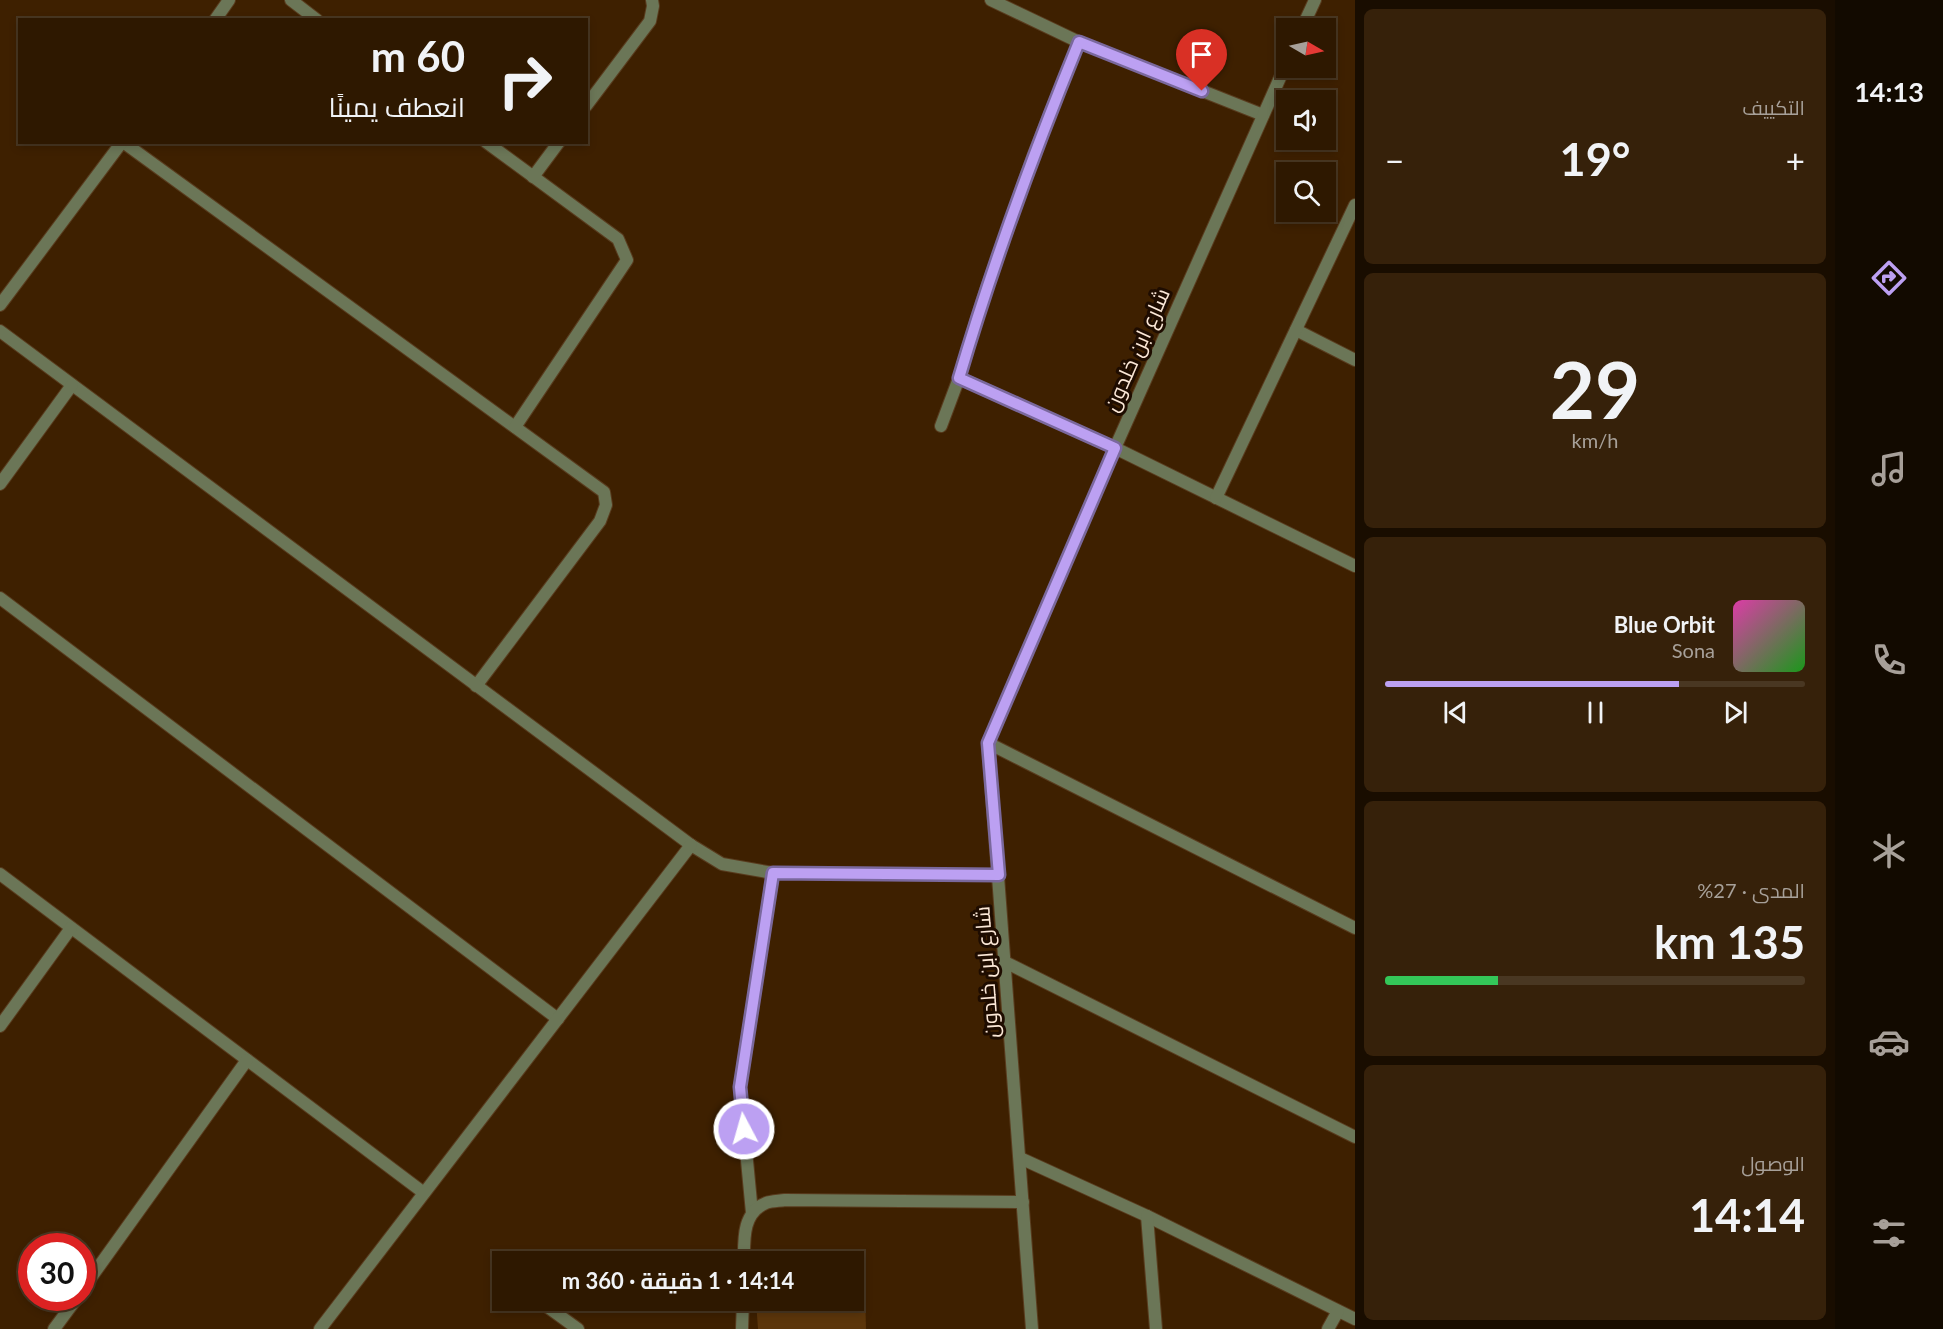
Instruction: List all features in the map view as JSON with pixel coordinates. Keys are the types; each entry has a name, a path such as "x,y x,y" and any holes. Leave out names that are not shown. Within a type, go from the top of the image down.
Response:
{"street":[{"path":"216,18 229,0"},
{"path":"291,0 314,18"},
{"path":"588,103 650,21 652,0"},
{"path":"991,0 1079,42 1263,115"},
{"path":"1307,18 1315,0"},
{"path":"941,426 1034,154 1079,42"},
{"name":"شارع ابن خلدون","path":"1032,1329 988,743 1115,448 1280,78"},
{"path":"0,305 121,144"},
{"path":"125,144 604,492 606,505 600,521 476,686"},
{"path":"489,144 618,239 627,260 515,427"},
{"path":"533,177 558,144"},
{"path":"1216,498 1355,205"},
{"path":"1296,330 1355,360"},
{"path":"0,331 691,845 722,864 773,873 999,875"},
{"path":"959,378 1115,448 1355,566"},
{"path":"0,484 72,385"},
{"path":"0,598 558,1019"},
{"path":"988,743 1355,928"},
{"path":"320,1329 691,845"},
{"path":"752,1213 740,1087 773,873"},
{"path":"0,874 424,1193"},
{"path":"0,1026 71,928"},
{"path":"1005,962 1355,1137"},
{"path":"96,1271 248,1060"},
{"path":"1020,1158 1147,1216 1355,1319"},
{"path":"744,1251 744,1230 752,1213 766,1203 785,1200 1023,1202"},
{"path":"1147,1216 1156,1329"},
{"path":"54,1329 67,1311"},
{"path":"553,1311 578,1329"},
{"path":"742,1329 743,1311"},
{"path":"1328,1329 1338,1311"}],"shaded area":[{"path":"864,1289 866,1329 758,1329 757,1311 864,1311"}],"route":[{"path":"744,1129 740,1087 773,873 999,875 988,743 1115,448 959,378 982,302 1034,154 1079,42 1202,91"}]}
